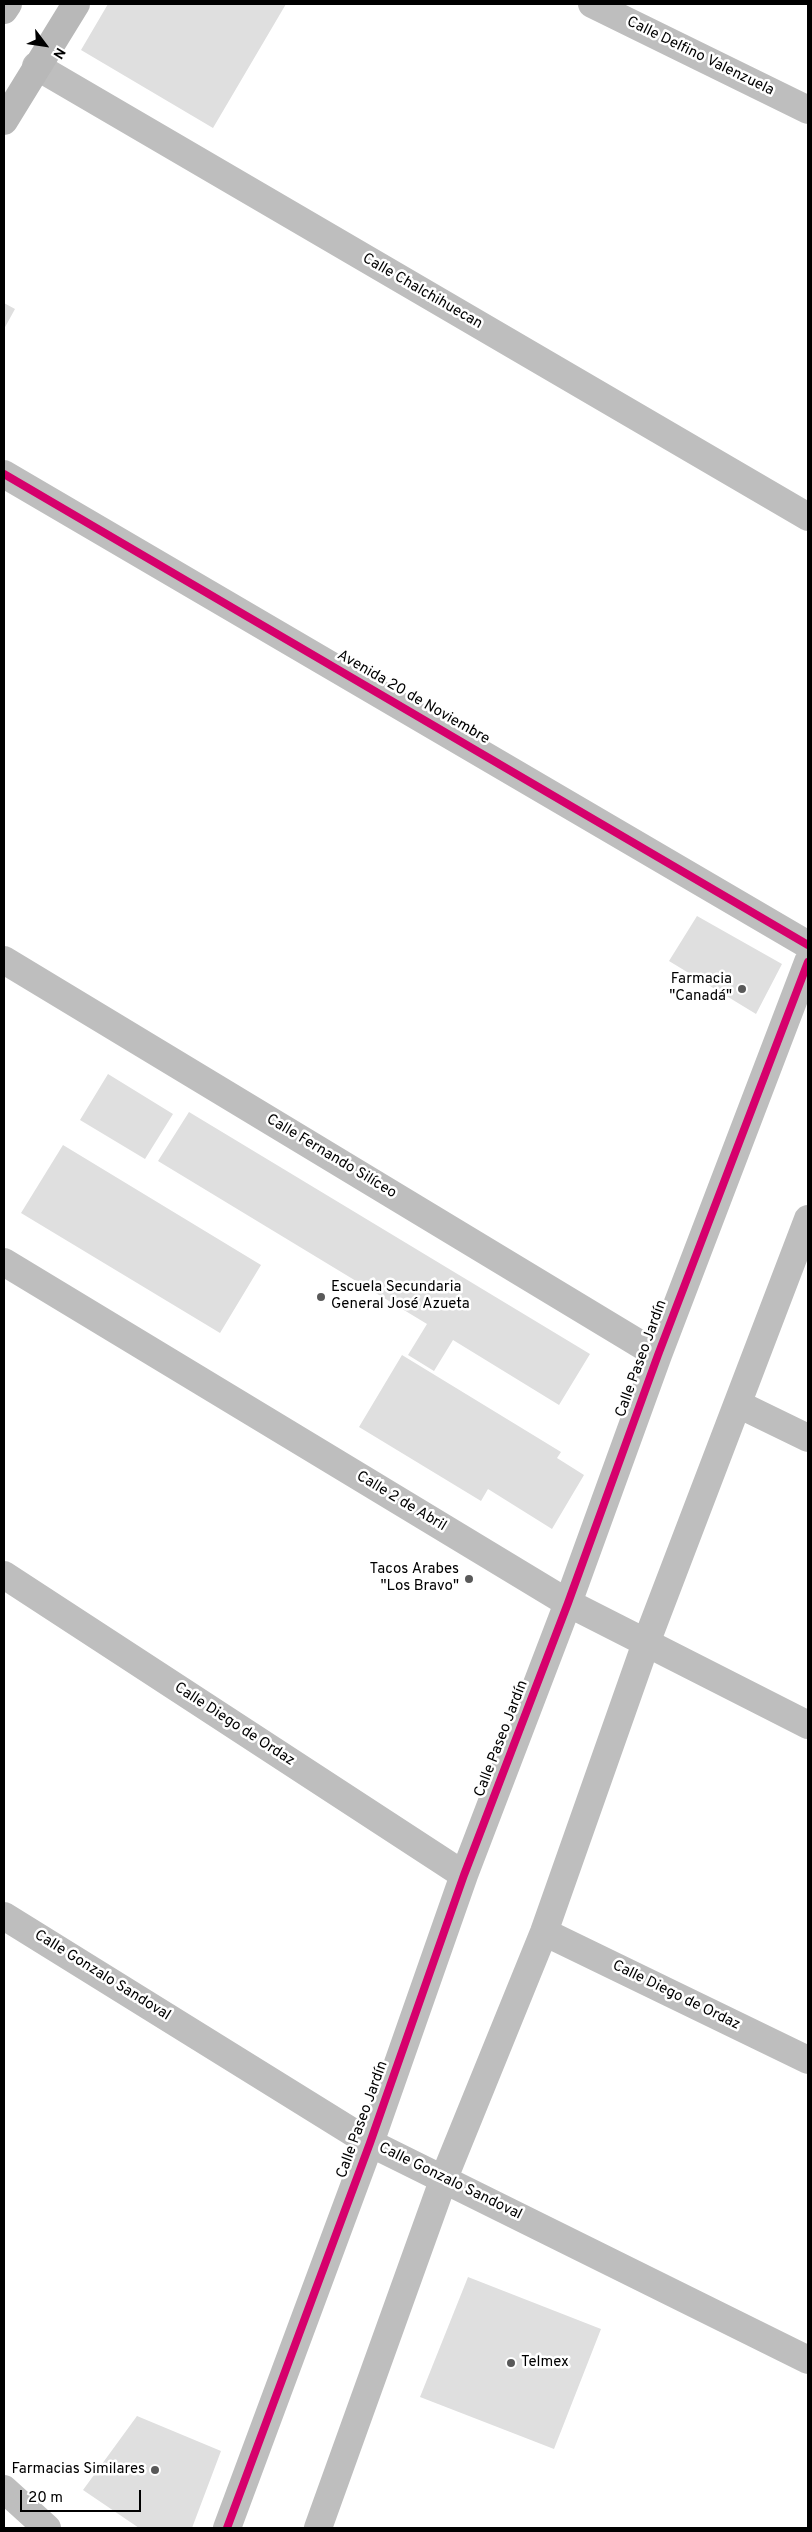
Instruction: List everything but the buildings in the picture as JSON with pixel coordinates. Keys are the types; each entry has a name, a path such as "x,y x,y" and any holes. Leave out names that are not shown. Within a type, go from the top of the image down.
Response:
{"main road":[{"path":"4,10 8,4"},
{"path":"4,121 36,66 76,4"}],"street":[{"name":"Calle Delfino Valenzuela","path":"592,4 808,110"},
{"name":"Calle Chalchihuecan","path":"36,66 808,517"},
{"name":"Avenida 20 de Noviembre","path":"4,474 808,945"},
{"name":"Calle Fernando Silíceo","path":"4,960 658,1355"},
{"name":"Calle Paseo Jardín","path":"227,2528 370,2143 464,1875 568,1603 658,1355 808,962"},
{"path":"318,2528 444,2178 544,1932 646,1643 808,1219"},
{"name":"Calle 2 de Abril","path":"4,1262 568,1603 808,1725"},
{"path":"738,1404 808,1438"},
{"name":"Calle Diego de Ordaz","path":"4,1576 464,1875"},
{"name":"Calle Gonzalo Sandoval","path":"4,1916 370,2143 808,2360"},
{"name":"Calle Diego de Ordaz","path":"544,1932 808,2060"},
{"path":"4,2489 47,2528"}],"cycle path":[{"path":"4,474 808,945"},
{"path":"227,2528 370,2143 464,1875 568,1603 658,1355 808,962"}],"place":[{"name":"Farmacia \"Canadá\"","path":"742,989"},
{"name":"Escuela Secundaria General José Azueta","path":"321,1297"},
{"name":"Tacos Arabes \"Los Bravo\"","path":"469,1579"},
{"name":"Telmex","path":"511,2363"},
{"name":"Farmacias Similares","path":"155,2470"}]}
